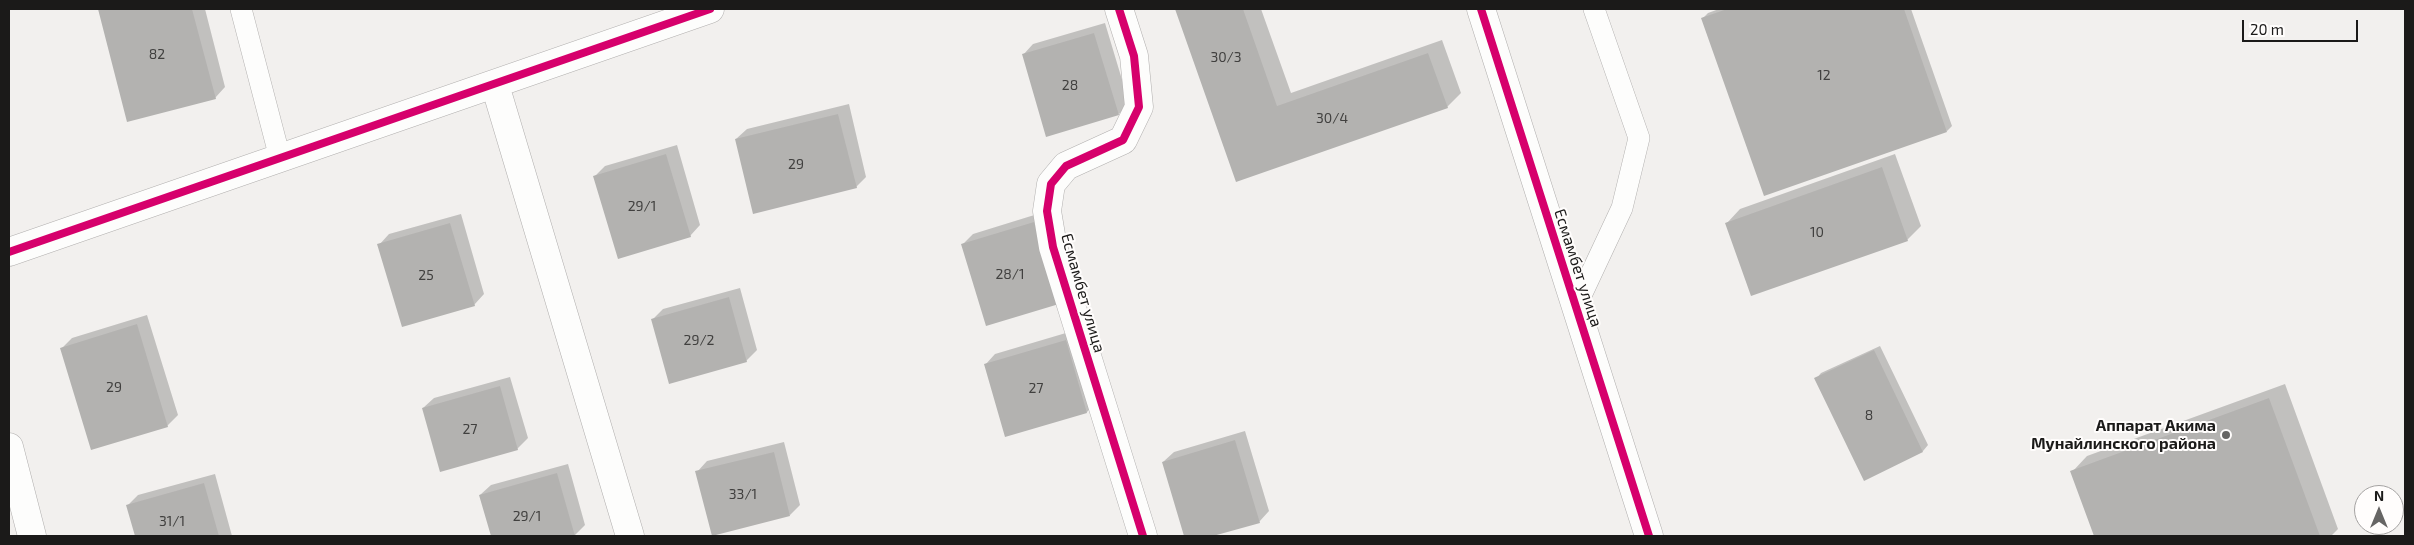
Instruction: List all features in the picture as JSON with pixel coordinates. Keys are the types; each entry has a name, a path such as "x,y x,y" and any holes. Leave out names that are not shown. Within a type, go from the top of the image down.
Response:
{"street":[{"path":"9,252 710,9"},
{"name":"Есмамбет улица","path":"1119,9 1134,56 1139,107 1123,140 1066,166 1051,184 1047,211 1053,247 1143,536"},
{"name":"Есмамбет улица","path":"1481,9 1649,536"},
{"path":"495,85 630,536"},
{"path":"9,447 32,536"}],"lane":[{"path":"241,9 280,158"},
{"path":"1576,306 1622,208 1639,138 1594,9"}],"building":[{"path":"98,9 192,9 216,99 127,122"},
{"path":"1175,9 1243,9 1277,106 1428,53 1448,108 1236,182"},
{"path":"1727,9 1904,9 1947,132 1764,196 1701,18"},
{"path":"1094,33 1119,115 1046,137 1022,54"},
{"path":"838,114 857,188 753,214 735,139"},
{"path":"666,154 691,237 618,259 593,176"},
{"path":"1882,167 1908,241 1751,296 1725,223"},
{"path":"1034,222 1059,304 986,326 961,244"},
{"path":"450,223 475,306 402,327 377,244"},
{"path":"729,297 747,362 669,384 651,319"},
{"path":"137,324 168,427 91,450 60,348"},
{"path":"1066,340 1087,413 1005,437 984,364"},
{"path":"1874,350 1923,452 1864,481 1814,378"},
{"path":"500,386 518,450 440,472 422,408"},
{"name":"Аппарат Акима Мунайлинского района","path":"2269,398 2320,536 2094,536 2070,471"},
{"path":"1235,440 1260,523 1213,536 1184,536 1162,462"},
{"path":"774,452 790,516 712,536 695,471"},
{"path":"557,473 575,536 491,536 479,495"},
{"path":"204,483 219,536 135,536 126,505"}],"cycle path":[{"path":"9,252 710,9"},
{"path":"1119,9 1134,56 1139,107 1123,140 1066,166 1051,184 1047,211 1053,247 1143,536"},
{"path":"1481,9 1649,536"}],"place":[{"name":"Аппарат Акима Мунайлинского района","path":"2226,435"}]}
